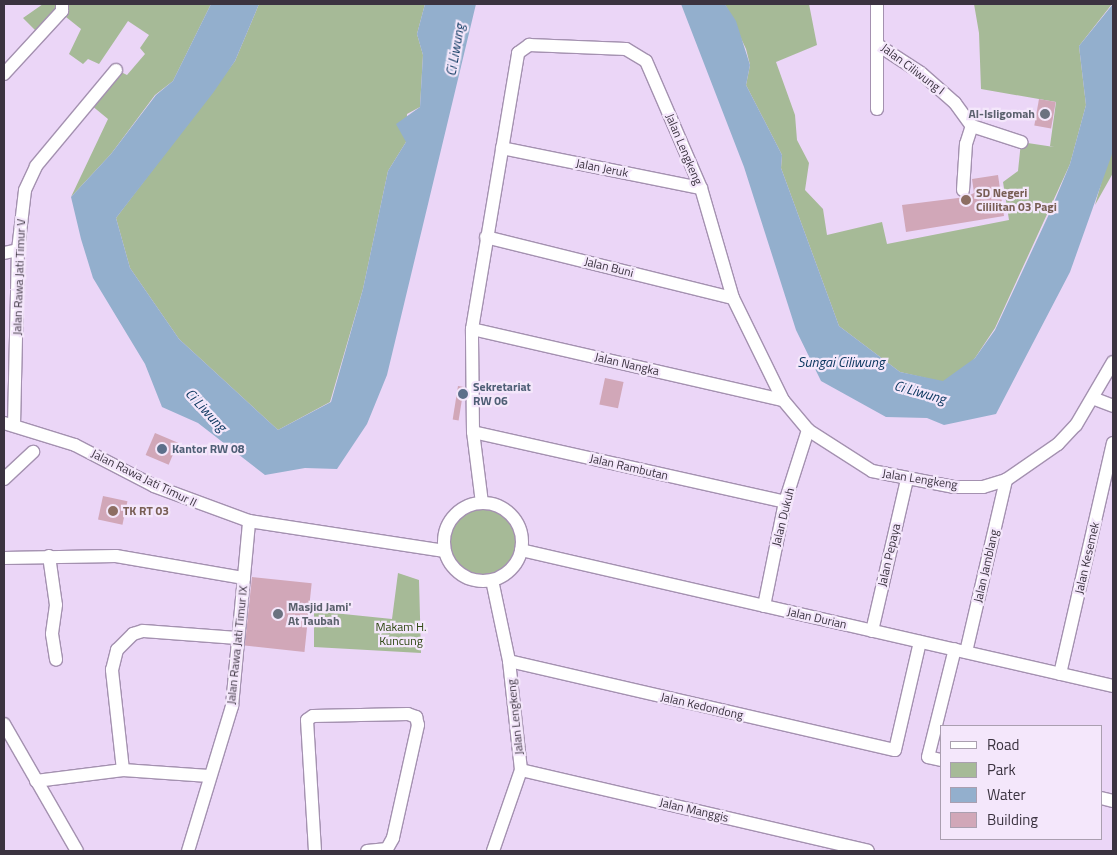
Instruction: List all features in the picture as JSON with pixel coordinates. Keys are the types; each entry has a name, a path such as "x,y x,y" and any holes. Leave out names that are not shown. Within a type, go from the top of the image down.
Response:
{"street":[{"path":"4,74 62,10 62,4"},
{"name":"Jalan Ciliwung I","path":"877,4 878,45 921,73 956,103 972,126"},
{"path":"877,109 878,45"},
{"name":"Jalan Lengkeng","path":"482,503 473,432 472,329 518,53 523,48 626,49 646,60 701,188 733,298 783,400 808,430 872,471 954,487 983,486 1006,480 1058,444 1095,399 1113,362"},
{"name":"Jalan Rawa Jati Timur V","path":"9,424 18,250 25,190 36,166 116,70"},
{"path":"963,190 966,144 972,126 1021,142"},
{"name":"Jalan Jeruk","path":"502,148 701,188"},
{"name":"Jalan Buni","path":"486,237 733,298"},
{"path":"4,253 18,250"},
{"name":"Jalan Nangka","path":"472,329 783,400"},
{"path":"1095,399 1113,406"},
{"name":"Jalan Rawa Jati Timur II","path":"9,424 75,445 154,486 249,521 439,550"},
{"name":"Jalan Dukuh","path":"764,606 786,502 808,430"},
{"name":"Jalan Rambutan","path":"473,432 786,502"},
{"name":"Jalan Kesemek","path":"1060,674 1113,443"},
{"path":"4,479 33,452"},
{"name":"Jalan Pepaya","path":"872,631 907,479"},
{"name":"Jalan Jamblang","path":"940,760 928,757 960,651 1006,480"},
{"path":"482,503 496,505 517,523 521,550 510,570 492,580 462,576 439,550 448,524 462,509 482,503"},
{"name":"Jalan Rawa Jati Timur IX","path":"188,851 209,776 223,742 232,706 249,521"},
{"name":"Jalan Durian","path":"521,550 1113,686"},
{"path":"4,558 49,556 144,559 244,578"},
{"path":"49,556 56,604 52,634 56,660"},
{"name":"Jalan Lengkeng","path":"492,580 509,661 521,770 494,851"},
{"path":"123,770 112,670 117,650 133,634 143,631 238,638"},
{"name":"Jalan Kedondong","path":"509,661 895,750 920,642"},
{"path":"315,851 306,720 313,716 408,714 416,717 418,725 393,838 387,849 367,851"},
{"path":"4,724 77,851"},
{"path":"36,781 123,770 209,776"},
{"name":"Jalan Manggis","path":"521,770 868,851"}],"green space":[{"path":"43,4 211,4 173,81 155,95 111,154 71,197 108,119 91,105 117,70 127,75 145,54 140,48 149,35 128,21 99,64 88,59 83,64 69,54 81,29 61,13 37,32 23,18"},
{"path":"259,4 425,4 417,34 423,55 420,107 407,114 406,142 388,171 363,289 330,402 278,430 179,339 130,268 116,218 235,61"},
{"path":"725,4 809,4 817,45 776,62 795,115 797,140 809,163 805,190 823,209 827,235 882,222 887,244 1009,220 1003,182 1018,171 1021,142 1054,147 1050,146 1056,102 981,89 979,33 974,4 1112,4 1079,46 1086,105 1070,164 995,328 975,358 958,375 943,382 900,372 839,326 781,168 782,155 746,85 750,65 746,49"},
{"path":"1113,148 1113,173 1095,205 1102,180"},
{"path":"483,503 498,506 510,515 519,527 522,542 519,557 510,569 498,578 483,581 468,578 456,569 447,557 444,542 447,527 456,515 468,506"},
{"name":"Makam H. Kuncung","path":"398,573 419,580 421,653 314,647 314,611 392,619"}],"water":[{"name":"Ci Liwung","path":"211,4 259,4 235,61 213,93 116,218 130,268 179,339 278,430 331,402 363,289 388,171 406,142 396,124 420,107 423,55 417,34 425,4 476,4 387,375 367,424 337,469 305,468 265,475 198,423 162,407 145,364 93,278 81,239 71,197 111,154 156,95 173,81"},
{"name":"Sungai Ciliwung","path":"681,4 725,4 736,21 750,65 746,85 782,155 781,168 839,326 900,372 943,381 975,358 995,330 1050,212 1070,164 1086,105 1079,46 1113,4 1112,154 1070,272 996,414 944,425 927,418 886,417 821,381 796,330 744,167"}],"building":[{"name":"Al-Isligomah","path":"1039,99 1056,102 1051,129 1034,126"},
{"name":"SD Negeri Cililitan 03 Pagi","path":"998,175 1004,216 906,232 902,205 966,197 974,193 972,179"},
{"path":"605,378 624,382 618,408 599,404"},
{"path":"458,386 464,387 459,421 453,420"},
{"name":"Kantor RW 08","path":"155,433 178,443 169,465 146,455"},
{"name":"TK RT 03","path":"103,496 127,501 122,525 98,519"},
{"name":"Masjid Jami' At Taubah","path":"252,577 312,583 304,652 245,646"}],"place":[{"name":"Al-Isligomah","path":"1045,114"},
{"name":"SD Negeri Cililitan 03 Pagi","path":"966,200"},
{"name":"Sekretariat RW 06","path":"463,394"},
{"name":"Kantor RW 08","path":"162,449"},
{"name":"TK RT 03","path":"113,511"},
{"name":"Masjid Jami' At Taubah","path":"278,614"}]}
